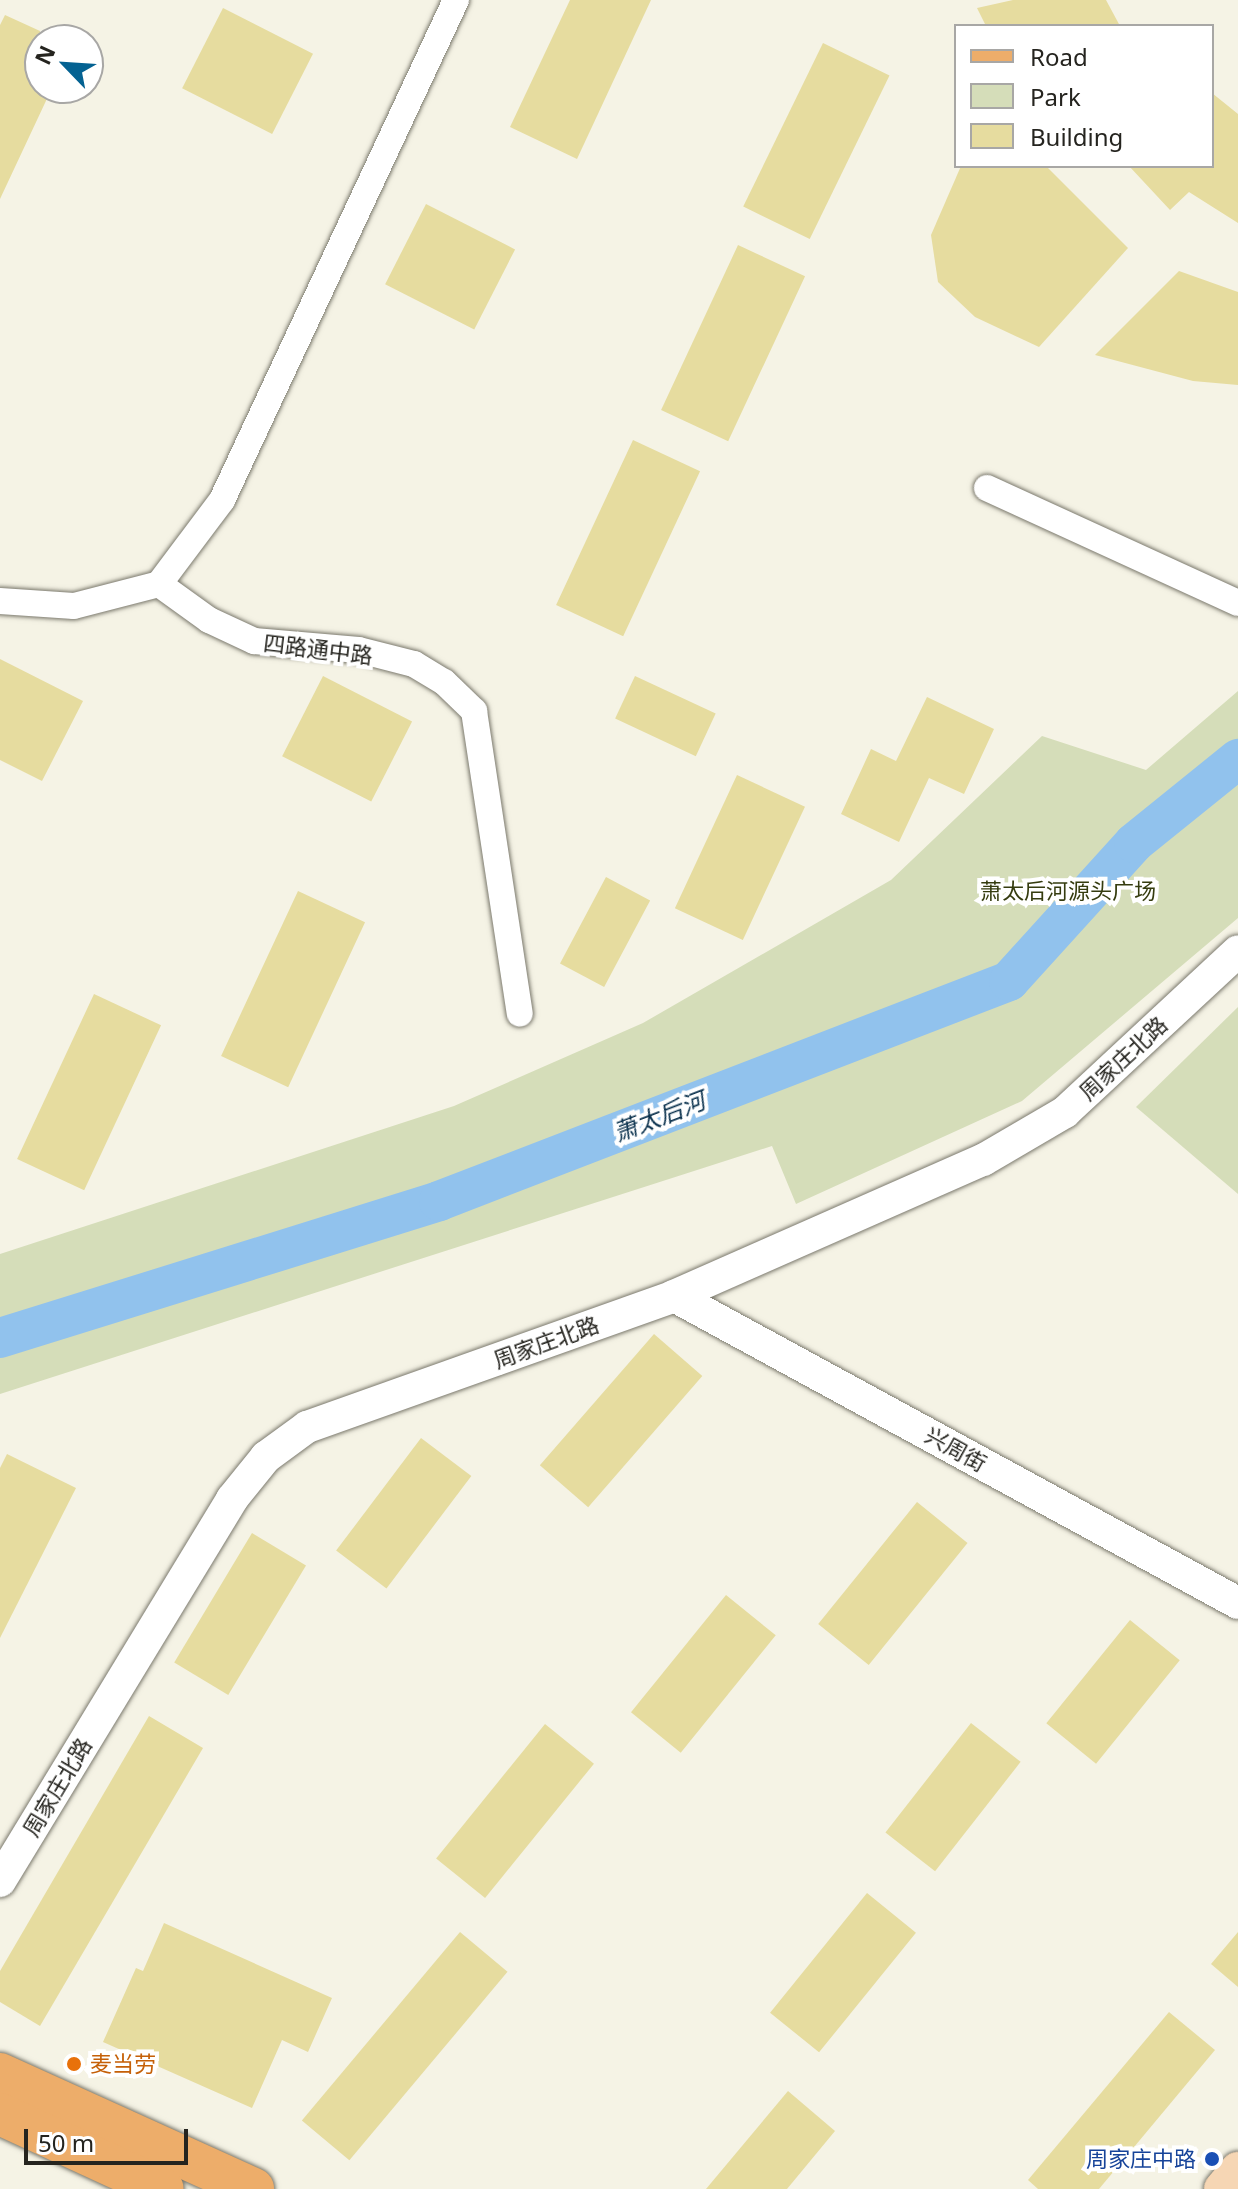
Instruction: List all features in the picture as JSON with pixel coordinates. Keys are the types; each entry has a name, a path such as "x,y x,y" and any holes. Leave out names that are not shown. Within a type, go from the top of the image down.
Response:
{"main road":[{"path":"0,2074 253,2189"},
{"path":"0,2114 163,2189"},
{"path":"1222,2189 1238,2170"}],"street":[{"path":"0,601 74,606 159,584 222,500 456,0"},
{"path":"987,488 1238,603"},
{"name":"四路通中路","path":"159,584 209,620 254,641 359,650 414,664 444,682 474,711 520,1014"},
{"name":"周家庄北路","path":"0,1881 232,1499 266,1457 307,1427 674,1296 983,1160 1065,1112 1238,951"},
{"name":"兴周街","path":"674,1296 1238,1603"}],"green space":[{"name":"萧太后河源头广场","path":"1238,691 1238,918 1022,1101 796,1204 772,1146 0,1394 0,1254 454,1106 643,1023 891,880 1042,736 1146,770"},
{"path":"1238,1007 1238,1194 1136,1107"}],"building":[{"path":"570,0 651,0 577,159 510,127"},
{"path":"1013,0 1106,0 1119,24 985,24 977,8"},
{"path":"223,8 313,54 272,134 182,88"},
{"path":"5,15 25,24 24,104 45,104 0,199 0,25"},
{"path":"823,43 890,75 810,239 743,207"},
{"path":"1214,95 1238,114 1238,223 1189,192 1170,210 1131,168 1214,168"},
{"path":"960,168 1048,168 1128,248 1039,347 975,317 938,282 931,235"},
{"path":"426,204 515,249 474,330 385,284"},
{"path":"738,245 805,276 728,441 661,410"},
{"path":"1179,271 1238,292 1238,385 1193,381 1095,355"},
{"path":"633,440 700,471 623,636 556,605"},
{"path":"0,659 83,701 42,781 0,760"},
{"path":"323,676 412,721 371,802 282,756"},
{"path":"635,676 716,714 696,756 615,719"},
{"path":"927,697 994,729 964,794 929,778 899,842 841,814 871,749 896,761"},
{"path":"737,775 805,807 743,940 675,908"},
{"path":"606,877 650,900 604,987 560,964"},
{"path":"298,891 365,922 288,1087 221,1056"},
{"path":"94,994 161,1025 84,1190 17,1159"},
{"path":"654,1334 702,1376 588,1507 540,1465"},
{"path":"421,1438 471,1476 386,1589 336,1551"},
{"path":"7,1454 76,1488 0,1638 0,1468"},
{"path":"917,1502 968,1543 869,1665 818,1624"},
{"path":"252,1533 306,1565 228,1695 174,1662"},
{"path":"726,1595 776,1635 681,1753 631,1712"},
{"path":"1130,1620 1180,1660 1096,1764 1046,1723"},
{"path":"149,1716 203,1748 40,2026 0,2002 0,1971"},
{"path":"971,1723 1021,1762 935,1871 885,1833"},
{"path":"545,1724 594,1764 485,1898 436,1858"},
{"path":"867,1893 916,1933 819,2052 770,2013"},
{"path":"164,1923 332,1998 308,2052 282,2040 252,2108 103,2042 136,1968 143,1971"},
{"path":"460,1932 507,1972 349,2160 302,2120"},
{"path":"1238,1932 1238,1987 1211,1964"},
{"path":"1169,2012 1215,2050 1099,2189 1038,2189 1028,2180"},
{"path":"788,2091 835,2131 787,2189 706,2189"}],"waterway":[{"name":"萧太后河","path":"0,1338 439,1201 1009,981 1134,843 1238,759"}],"place":[{"name":"麦当劳","path":"74,2064"},
{"name":"周家庄中路","path":"1212,2159"}]}
